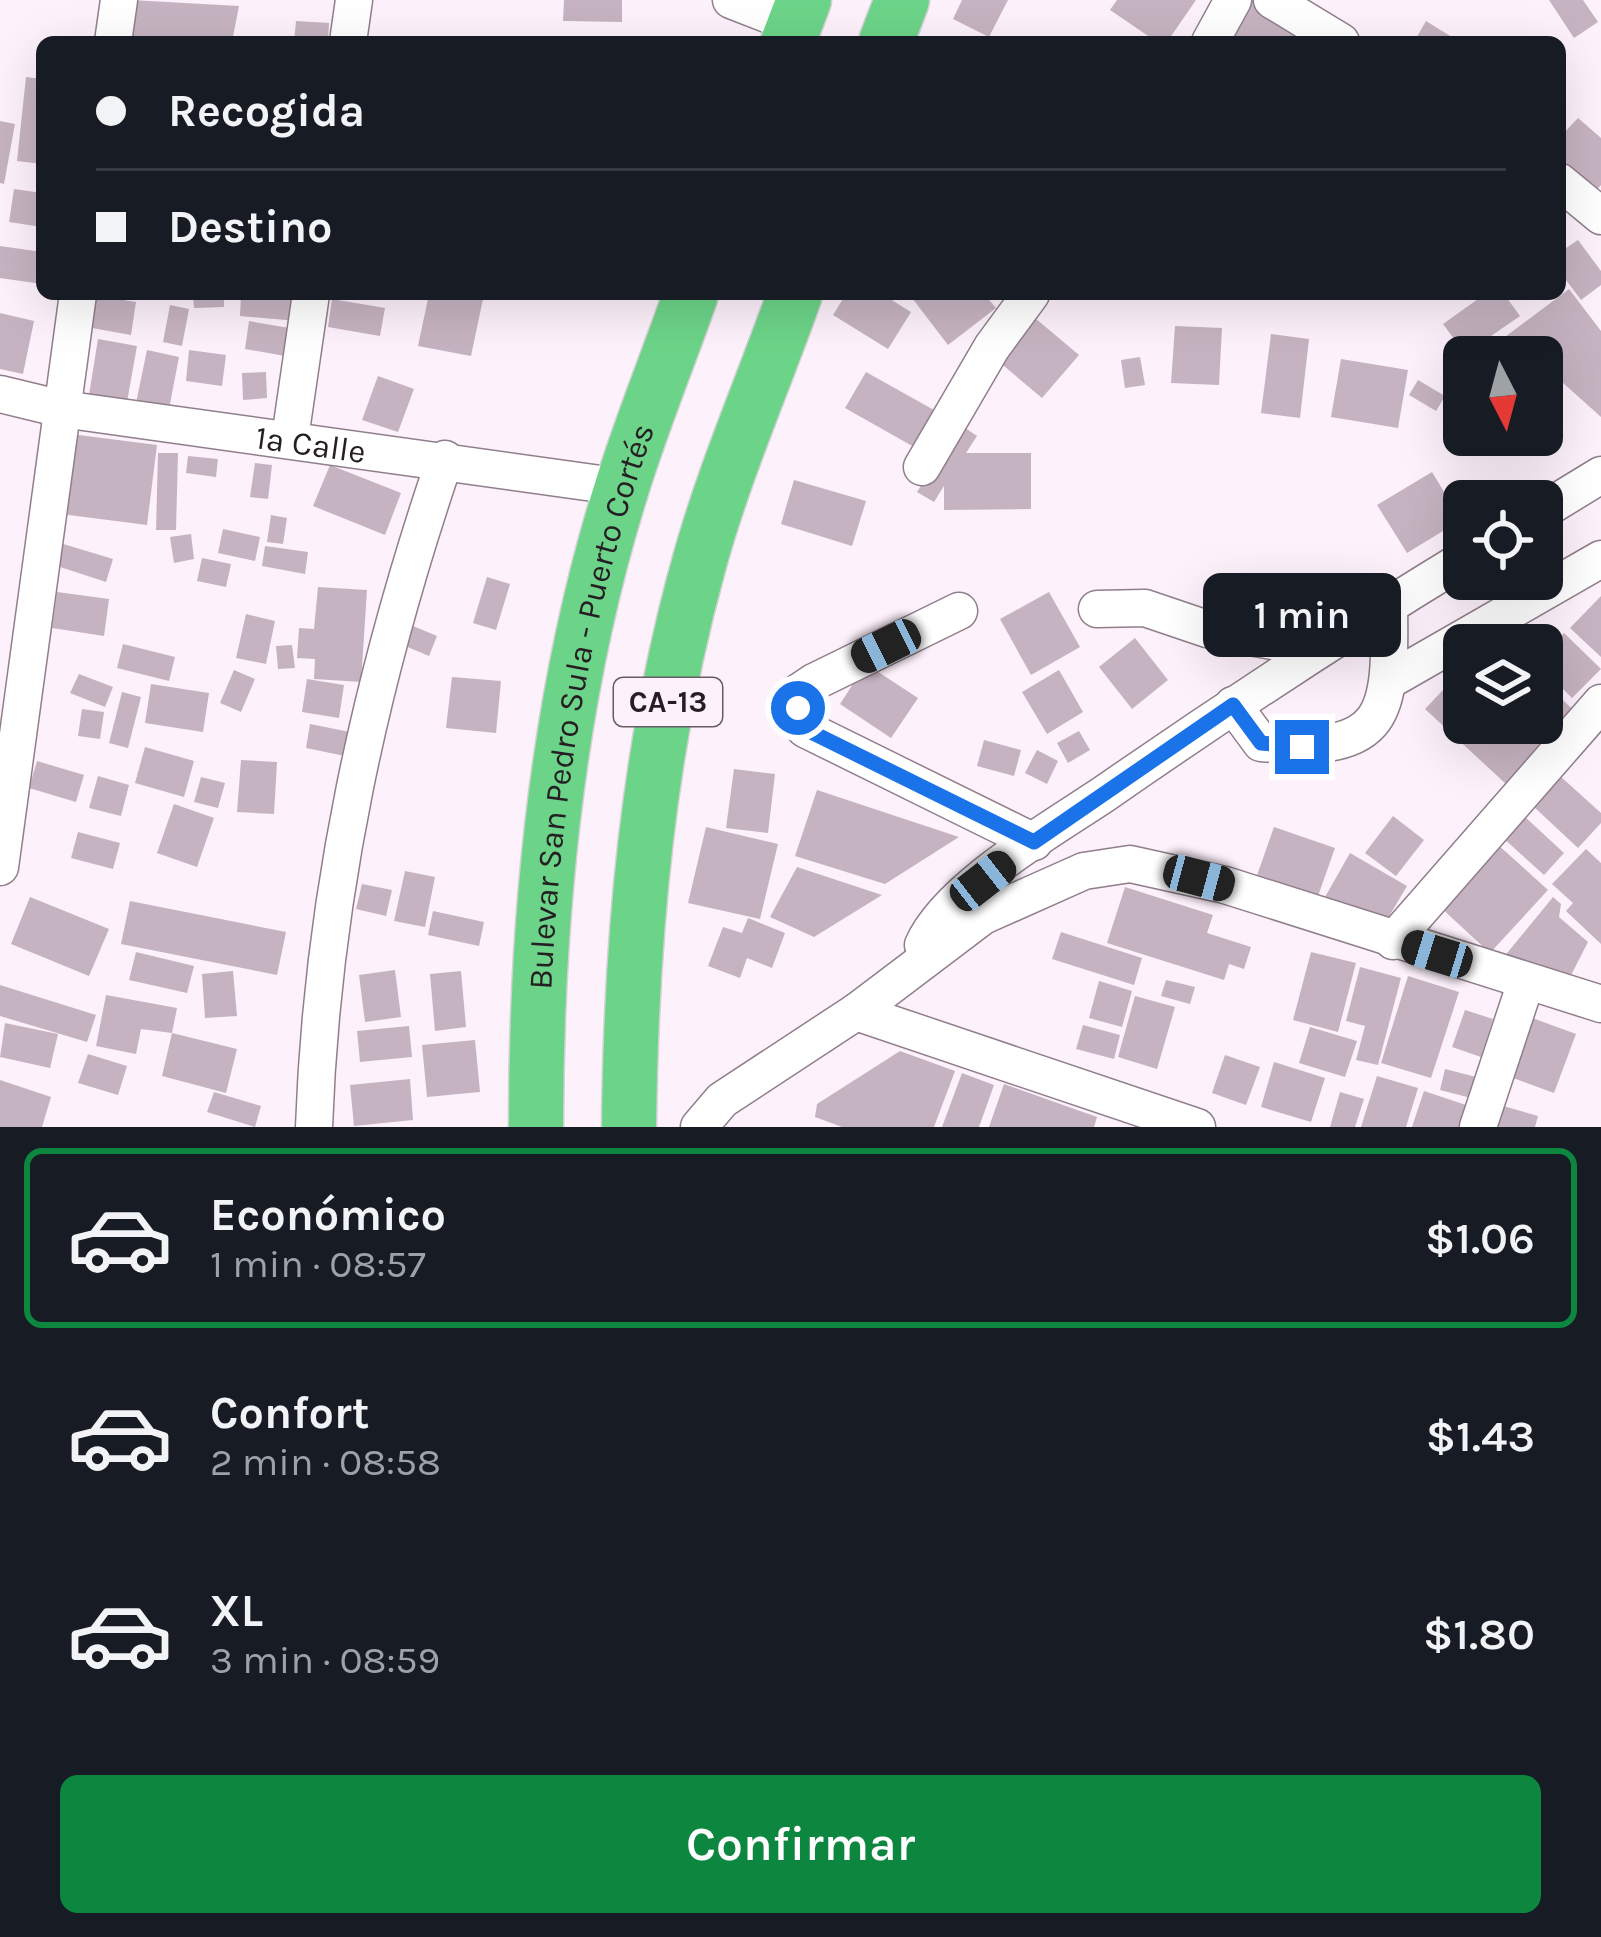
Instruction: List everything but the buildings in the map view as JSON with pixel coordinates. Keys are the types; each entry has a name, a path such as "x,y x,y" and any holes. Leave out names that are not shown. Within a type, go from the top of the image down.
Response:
{"highway":[{"path":"888,36 902,0"},
{"name":"Bulevar San Pedro Sula - Puerto Cortés","path":"536,1127 536,1005 550,861 578,675 622,487 689,300"},
{"name":"CA-13","path":"629,1127 631,967 654,768 700,559 793,300"}],"street":[{"path":"114,36 119,0"},
{"path":"349,36 355,0"},
{"path":"731,0 796,22"},
{"path":"1213,36 1233,0"},
{"path":"1272,0 1332,36"},
{"path":"1566,187 1601,216"},
{"path":"0,867 77,300"},
{"path":"290,438 310,300"},
{"path":"922,467 992,347 1027,300"},
{"name":"1a Calle","path":"0,394 62,409 622,487"},
{"path":"314,1127 318,1001 347,819 394,610 445,459"},
{"path":"1563,498 1601,475"},
{"path":"1390,680 1601,559"},
{"path":"916,968 925,939 958,901 1034,842 1316,649 1443,572"},
{"path":"1233,705 1261,743 1302,747 1352,736 1384,709 1390,680 1388,605"},
{"path":"1097,609 1145,608 1207,629 1316,649"},
{"path":"959,611 799,692 799,718 805,729 1034,842"},
{"path":"1393,941 1601,704"},
{"path":"699,1127 722,1100 856,1012 983,916 1034,889 1084,871 1130,865 1226,885 1526,982 1598,998"},
{"path":"1478,1127 1526,982"},
{"path":"856,1012 1197,1127"}],"route":[{"path":"798,708 805,729 1034,842 1233,705 1261,743 1302,747"}]}
